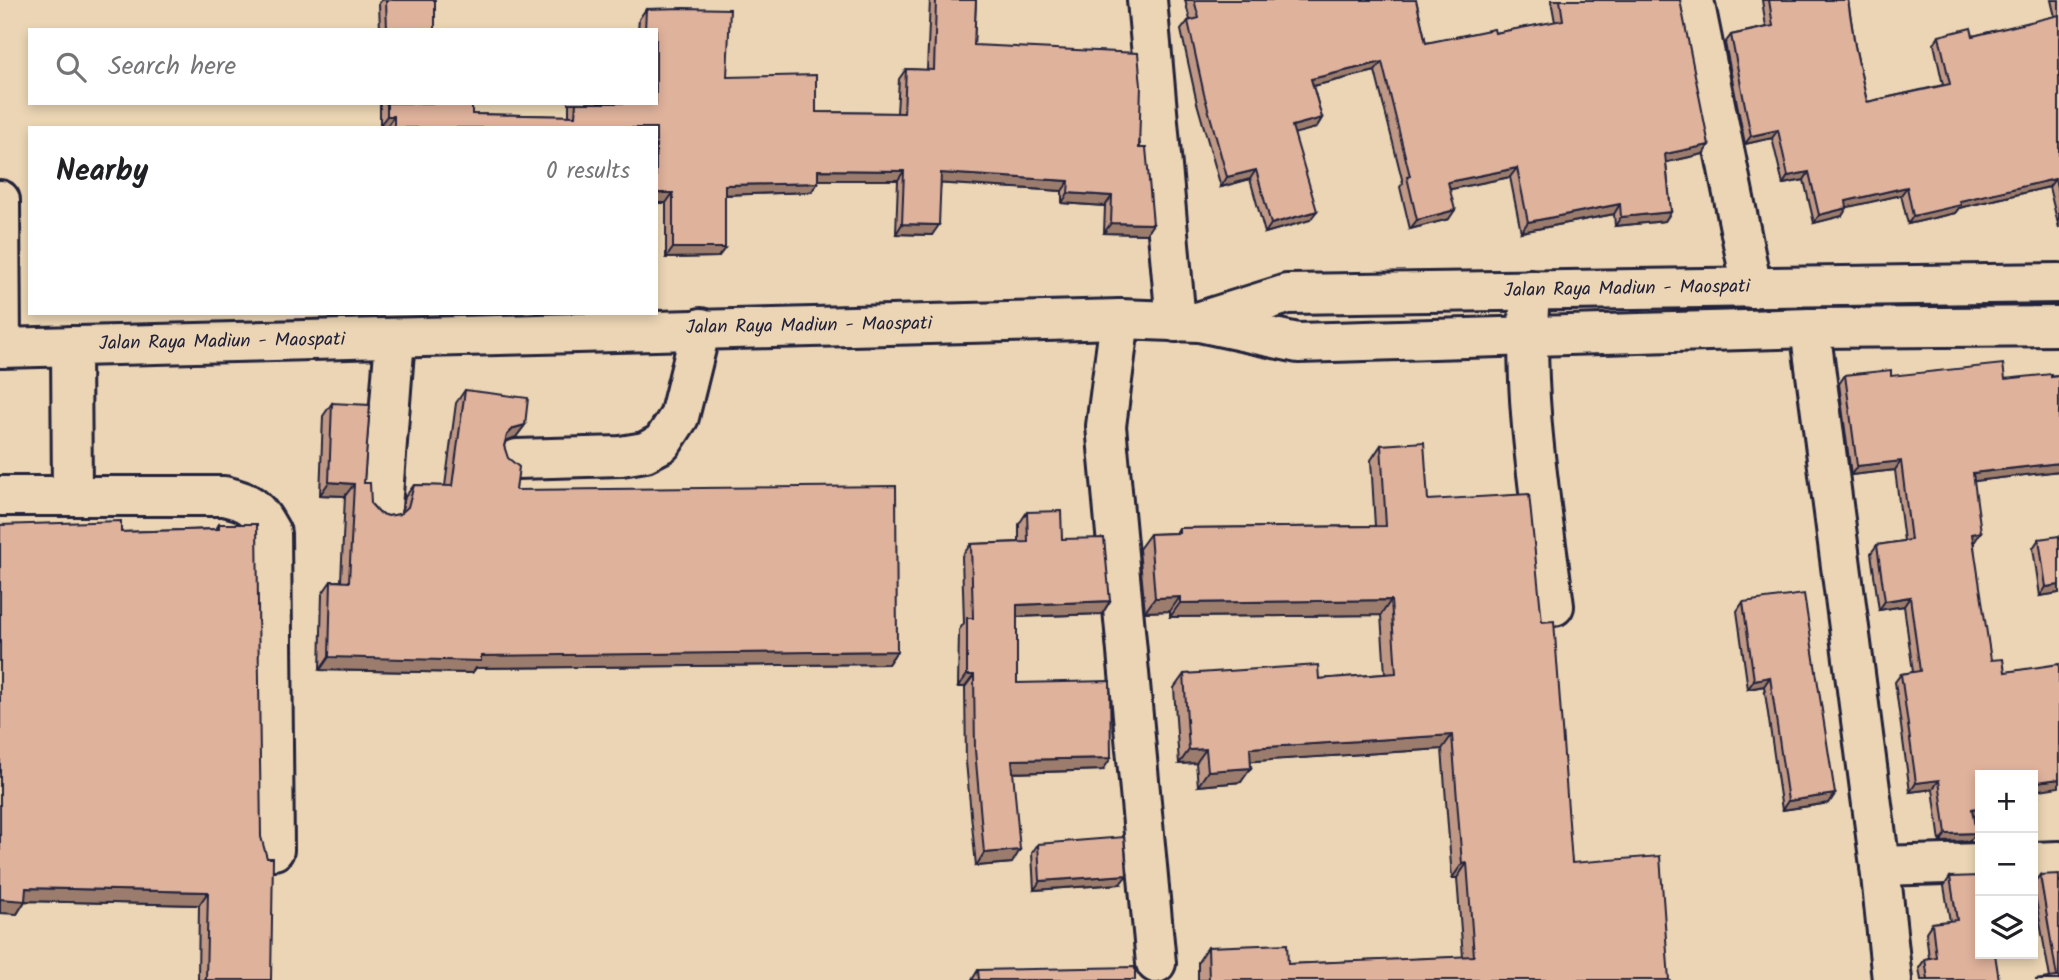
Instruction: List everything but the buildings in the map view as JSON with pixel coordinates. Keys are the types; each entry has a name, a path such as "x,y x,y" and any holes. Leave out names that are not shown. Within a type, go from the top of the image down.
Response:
{"main road":[{"path":"1147,0 1187,322"},
{"path":"1694,0 1752,288"},
{"path":"0,200 0,348"},
{"name":"Jalan Raya Madiun - Maospati","path":"1187,322 1287,294 2059,283"},
{"path":"1530,290 1527,335 1529,401 1554,606"},
{"path":"1121,319 1107,426 1156,963"},
{"name":"Jalan Raya Madiun - Maospati","path":"0,348 1121,319 1187,322 1298,343 1810,328 2059,326"},
{"path":"517,459 621,456 645,452 662,443 679,417 701,328"},
{"path":"1810,328 1880,866 1892,980"},
{"path":"382,507 395,338"},
{"path":"71,346 72,496"},
{"path":"0,496 224,496 247,501 261,514 271,533 274,850"},
{"path":"2038,862 2059,861"},
{"path":"1880,866 1975,863"}]}
